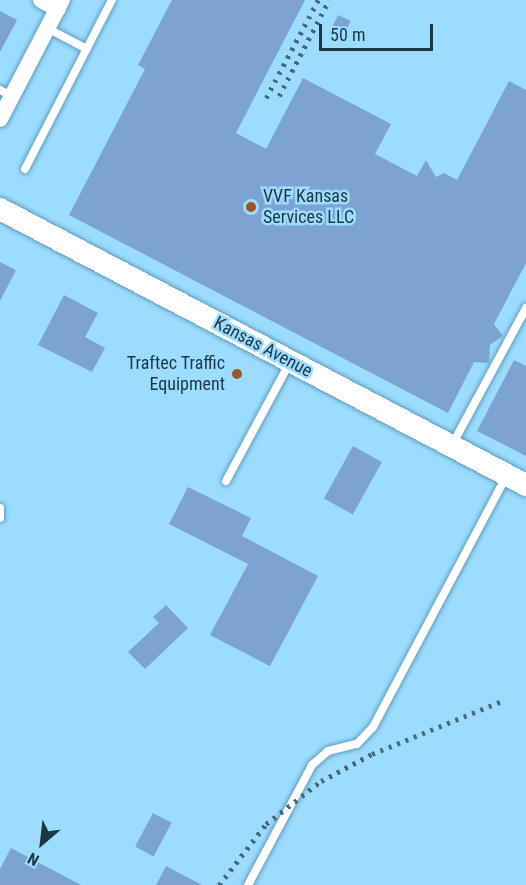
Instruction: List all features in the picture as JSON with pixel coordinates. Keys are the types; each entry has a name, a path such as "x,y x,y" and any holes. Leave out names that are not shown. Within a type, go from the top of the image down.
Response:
{"main road":[{"name":"Kansas Avenue","path":"0,209 516,481"}],"street":[{"path":"0,119 6,93 60,4 41,0"}],"lane":[{"path":"26,170 112,0"},
{"path":"47,28 87,49"},
{"path":"451,446 526,308"},
{"path":"226,481 290,361"},
{"path":"248,885 312,765 328,751 357,744 374,727 516,481"},
{"path":"0,508 0,518"}],"building":[{"name":"VVF Kansas Services LLC","path":"172,0 305,0 236,133 266,149 303,78 391,124 375,154 417,176 426,160 436,177 444,173 457,180 509,81 526,90 526,263 494,324 503,336 490,345 489,363 474,362 448,413 69,215 145,69 138,65"},
{"path":"0,11 17,20 0,52"},
{"path":"338,15 351,21 342,40 329,34"},
{"path":"0,262 16,270 0,301"},
{"path":"64,295 98,313 85,337 105,348 92,372 38,345"},
{"path":"514,360 526,366 526,456 477,431"},
{"path":"353,446 382,462 353,514 324,498"},
{"path":"188,487 251,518 242,536 318,576 270,666 210,635 248,564 169,524"},
{"path":"166,605 188,628 145,669 128,652 159,623 153,617"},
{"path":"153,813 172,823 154,856 135,847"},
{"path":"11,848 81,885 0,885 0,869"},
{"path":"166,866 202,885 156,885"}],"railway":[{"path":"266,98 318,0"},
{"path":"279,96 329,0"},
{"path":"219,885 266,824 321,781 372,754 504,700"}],"place":[{"name":"VVF Kansas Services LLC","path":"251,207"},
{"name":"Traftec Traffic Equipment","path":"237,374"}]}
